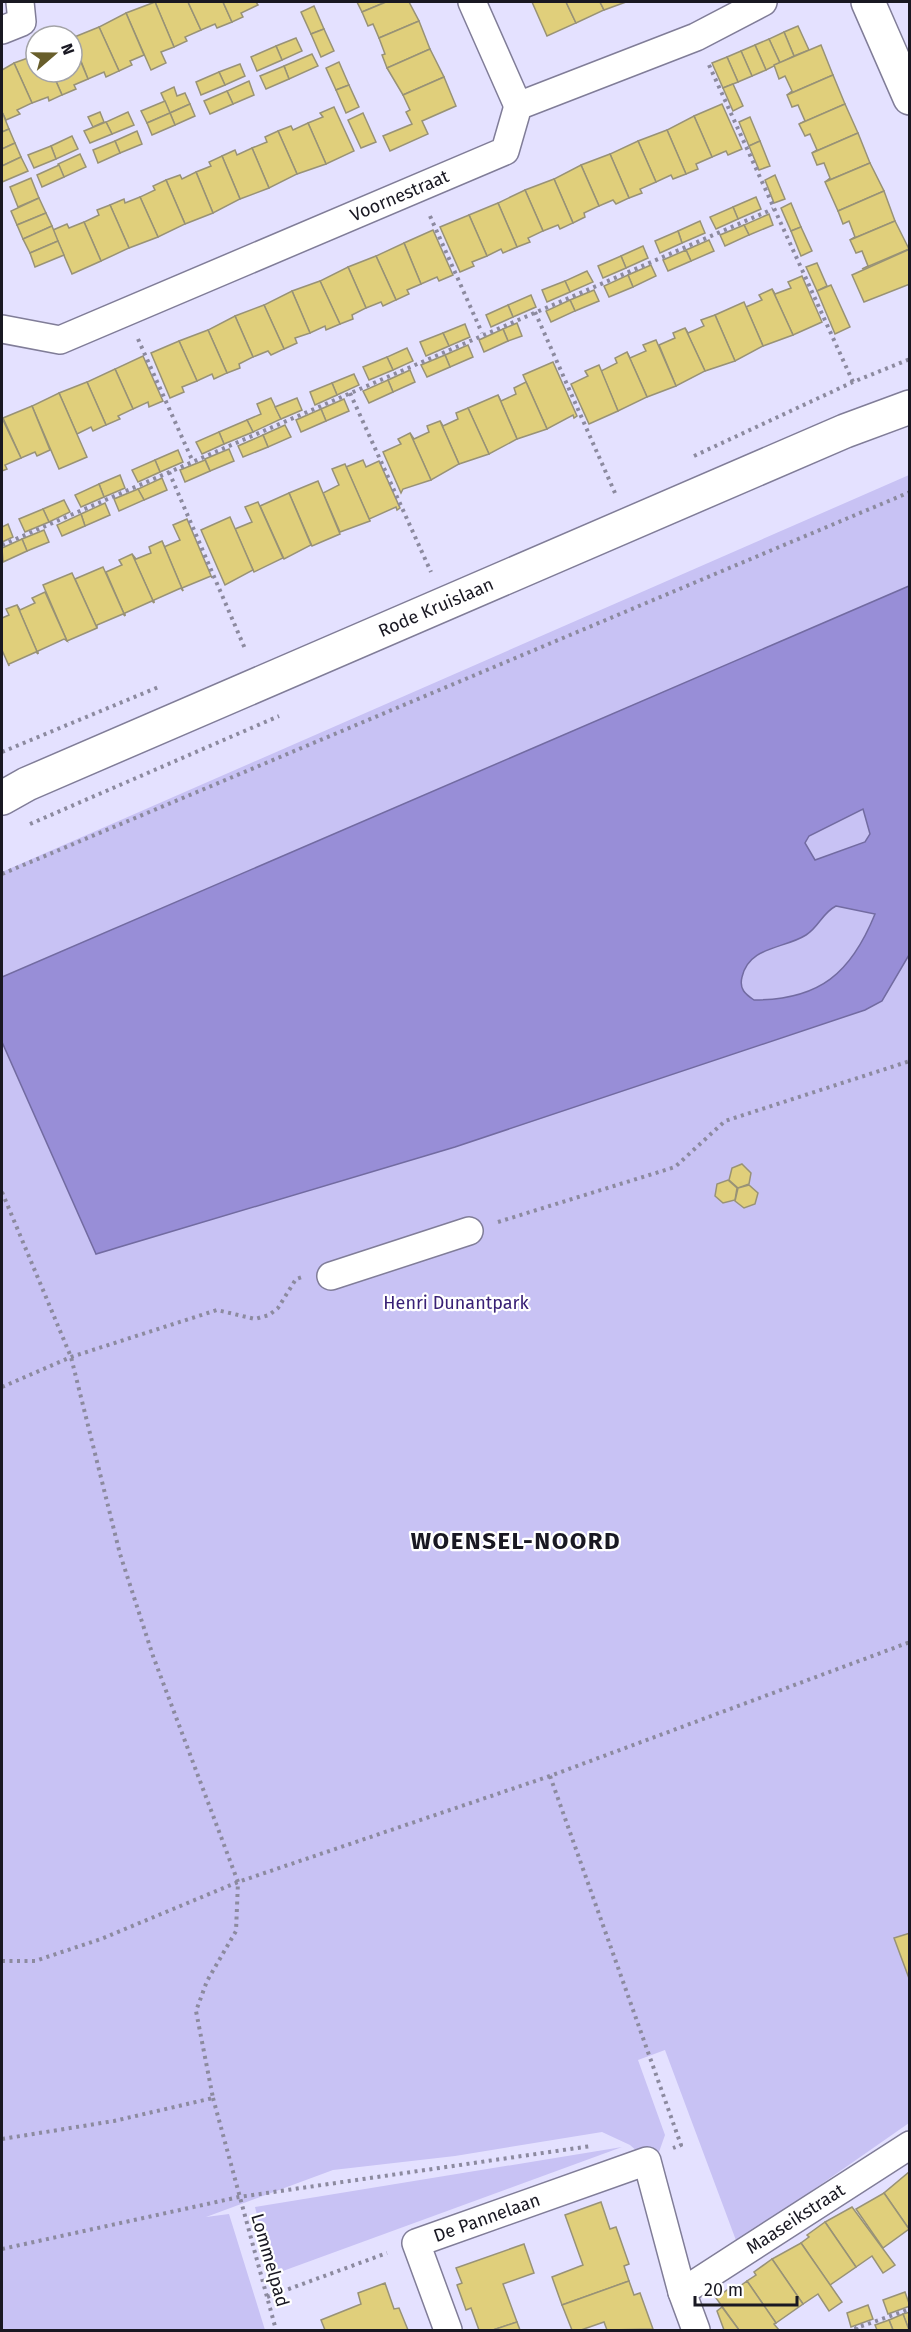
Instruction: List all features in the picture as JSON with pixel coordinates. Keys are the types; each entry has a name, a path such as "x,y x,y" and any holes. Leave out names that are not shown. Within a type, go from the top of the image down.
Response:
{"main road":[{"path":"868,2 909,98"},
{"name":"Rode Kruislaan","path":"845,431 909,390"},
{"name":"Rode Kruislaan","path":"10,791 845,431 909,407"}],"street":[{"path":"2,30 22,22 20,2"},
{"path":"472,2 518,106 696,37 763,2"},
{"name":"Voornestraat","path":"2,329 60,340 417,187 505,152 518,106"},
{"path":"331,1276 469,1232"},
{"name":"Maaseikstraat","path":"682,2292 909,2145"},
{"path":"647,2161 682,2292 696,2331"},
{"name":"De Pannelaan","path":"448,2331 416,2243 647,2161"}],"path":[{"path":"696,37 853,382"},
{"path":"417,187 482,333"},
{"path":"2,545 482,333 773,208"},
{"path":"127,312 193,462"},
{"path":"535,312 615,493"},
{"path":"350,393 431,572"},
{"path":"169,472 246,651"},
{"path":"2,874 909,492"},
{"path":"469,1232 675,1167 725,1121 909,1061"},
{"path":"2,1192 71,1357 120,1554 153,1656 238,1882"},
{"path":"2,1387 71,1357 217,1310 255,1319 269,1315 278,1308 296,1279 306,1276 331,1276"},
{"path":"2,1961 35,1961 101,1939 238,1882 550,1776 909,1642"},
{"path":"550,1776 681,2145 647,2161"},
{"name":"Lommelpad","path":"238,1882 236,1931 207,1981 196,2011 213,2098 276,2331"},
{"path":"2,2139 114,2121 213,2098"},
{"path":"2,2249 239,2197 593,2145"},
{"path":"267,2297 416,2243"},
{"path":"856,2331 856,2328 909,2309"}],"green space":[{"name":"Henri Dunantpark","path":"909,475 909,2123 737,2243 665,2050 638,2060 665,2135 654,2166 630,2145 602,2132 455,2156 333,2170 206,2217 229,2214 265,2330 2,2330 2,872"},
{"path":"622,2147 272,2275 255,2207"}],"shaded area":[{"path":"909,586 909,955 882,1001 865,1010 455,1147 96,1254 2,1042 2,977","holes":["863,809 870,834 865,842 815,860 805,843 809,836","836,906 875,914 866,935 844,967 815,988 797,995 754,1000 745,993 741,985 742,977 752,959 806,935 827,912"]}],"building":[{"path":"155,2 188,2 201,30 185,37 187,41 174,47"},
{"path":"155,2 174,47 161,52 166,63 151,70 126,13"},
{"path":"188,2 223,2 232,22 217,28 215,24 201,30"},
{"path":"223,2 256,2 258,5 241,13 243,17 232,22"},
{"path":"357,2 386,2 362,12"},
{"path":"386,2 409,2 419,21 379,38 373,24 368,26 362,12"},
{"path":"532,2 566,2 576,23 547,36"},
{"path":"566,2 600,2 604,10 576,23"},
{"path":"600,2 626,2 604,10"},
{"path":"314,6 324,29 311,34 301,12"},
{"path":"126,13 144,55 130,61 132,65 119,71 99,27"},
{"path":"419,21 430,49 387,68 379,38"},
{"path":"798,26 809,50 794,56 784,32"},
{"path":"99,27 119,71 106,77 104,72 88,79 84,69 84,33"},
{"path":"324,29 334,51 321,57 311,34"},
{"path":"784,32 794,56 780,63 769,39"},
{"path":"296,38 302,51 282,60 276,46"},
{"path":"769,39 780,63 766,70 755,45"},
{"path":"755,45 766,70 752,76 741,51"},
{"path":"821,45 833,75 787,95 792,91 785,76 779,79 774,65"},
{"path":"276,46 282,60 257,71 251,57"},
{"path":"430,49 444,77 403,95 387,68"},
{"path":"741,51 752,76 738,82 727,57"},
{"path":"312,54 318,66 289,79 284,66"},
{"path":"727,57 738,82 723,88 712,63"},
{"path":"24,59 24,84 57,84 62,95 49,101 48,97 32,103 14,63"},
{"path":"339,62 349,85 336,90 326,68"},
{"path":"14,63 32,103 17,110 20,114 6,120 2,112 2,70"},
{"path":"240,64 245,76 225,85 219,72"},
{"path":"284,66 289,79 266,89 260,76"},
{"path":"219,72 225,85 201,95 196,82"},
{"path":"833,75 845,104 799,124 805,121 798,105 792,107 787,95"},
{"path":"444,77 456,106 422,121 428,134 390,151 383,136 412,124 406,112 410,110 403,95"},
{"path":"249,81 254,95 233,104 227,91"},
{"path":"57,84 76,84 74,85 76,89 62,95"},
{"path":"733,84 743,106 733,111 723,88"},
{"path":"349,85 359,107 346,113 336,90"},
{"path":"174,87 177,96 185,93 190,104 170,113 161,93"},
{"path":"227,91 233,104 210,114 204,101"},
{"path":"165,101 170,113 147,123 141,111"},
{"path":"190,104 195,116 175,125 170,113"},
{"path":"722,104 742,149 728,155 726,151 712,157 694,116"},
{"path":"845,104 858,133 812,153 817,150 810,134 805,136 799,124"},
{"path":"334,107 354,151 326,164 308,123 323,117 320,113"},
{"path":"100,112 104,122 93,127 88,117"},
{"path":"128,112 134,125 112,134 106,122"},
{"path":"170,113 175,125 152,135 147,123"},
{"path":"363,113 376,142 361,148 348,120"},
{"path":"2,115 9,129 2,132"},
{"path":"694,116 712,157 696,164 698,169 686,174 667,130"},
{"path":"750,117 760,141 749,146 739,122"},
{"path":"106,122 112,134 90,143 84,131"},
{"path":"308,123 326,164 297,174 278,131 291,126 293,130"},
{"path":"9,129 15,143 2,149 2,132"},
{"path":"667,130 686,174 673,179 671,175 656,182 638,141"},
{"path":"137,131 142,144 120,153 115,141"},
{"path":"278,131 297,174 269,188 252,148 267,142 265,137"},
{"path":"858,133 870,163 825,182 830,178 824,163 817,165 812,153"},
{"path":"72,136 78,149 56,159 51,146"},
{"path":"115,141 120,153 98,163 93,150"},
{"path":"638,141 656,182 640,189 642,193 629,198 610,154"},
{"path":"760,141 770,166 759,170 749,146"},
{"path":"15,143 21,157 2,166 2,149"},
{"path":"51,146 56,159 34,168 28,155"},
{"path":"252,148 269,188 240,199 222,156 235,150 237,155"},
{"path":"80,154 86,167 64,177 58,164"},
{"path":"610,154 629,198 616,204 613,200 599,206 581,165"},
{"path":"222,156 240,199 213,213 196,172 211,166 209,162"},
{"path":"21,157 28,171 2,182 2,166"},
{"path":"870,163 884,191 838,211 825,182"},
{"path":"59,165 64,177 42,187 37,175"},
{"path":"581,165 599,206 584,213 585,217 573,223 554,179"},
{"path":"196,172 213,213 185,224 166,180 180,175 182,179"},
{"path":"775,175 785,199 774,203 765,180"},
{"path":"31,178 39,198 18,207 10,187"},
{"path":"554,179 573,223 560,229 558,225 543,231 525,190"},
{"path":"166,180 185,224 158,237 140,197 155,190 153,186"},
{"path":"525,190 543,231 528,238 530,242 517,247 498,203"},
{"path":"884,191 895,221 850,240 855,237 849,221 843,224 838,211"},
{"path":"140,197 158,237 129,248 110,205 124,199 125,203"},
{"path":"756,197 761,209 738,219 733,207"},
{"path":"39,198 46,213 17,225 11,211"},
{"path":"498,203 517,247 503,253 501,249 487,256 469,215"},
{"path":"791,203 801,227 791,231 781,208"},
{"path":"110,205 129,248 101,261 84,222 99,215 97,210"},
{"path":"733,207 738,219 716,229 710,217"},
{"path":"46,213 52,226 23,239 17,225"},
{"path":"769,214 773,225 749,235 744,225"},
{"path":"469,215 487,256 472,262 474,266 460,272 440,227"},
{"path":"700,221 705,233 682,243 678,231"},
{"path":"895,221 909,249 862,269 868,266 862,251 856,253 850,240"},
{"path":"84,222 101,261 72,274 53,230 67,224 69,228"},
{"path":"744,225 749,235 725,246 720,235"},
{"path":"52,226 58,241 30,253 23,239"},
{"path":"801,227 812,251 801,256 791,231"},
{"path":"433,230 453,275 439,281 437,277 421,284 404,243"},
{"path":"678,231 682,243 660,253 655,241"},
{"path":"709,240 714,251 691,261 686,250"},
{"path":"58,241 64,255 35,267 30,253"},
{"path":"404,243 421,284 407,290 409,294 396,300 376,256"},
{"path":"643,246 648,258 626,268 621,256"},
{"path":"910,249 910,284 864,302 852,275"},
{"path":"686,250 691,261 668,271 663,260"},
{"path":"376,256 396,300 383,306 381,302 366,308 348,267"},
{"path":"621,256 626,268 603,278 598,266"},
{"path":"817,263 827,286 817,291 806,267"},
{"path":"651,265 656,276 633,287 628,275"},
{"path":"348,267 366,308 352,315 353,319 340,324 320,281"},
{"path":"587,271 593,282 570,292 565,281"},
{"path":"628,275 633,287 609,297 604,286"},
{"path":"802,276 822,322 793,335 772,289 775,294 791,288 788,282"},
{"path":"320,281 340,324 326,330 325,326 310,333 292,291"},
{"path":"565,281 570,292 547,302 542,290"},
{"path":"831,285 850,327 835,334 817,291"},
{"path":"772,289 793,335 763,346 746,307 762,300 759,295"},
{"path":"594,290 599,301 575,311 570,300"},
{"path":"292,291 310,333 295,338 297,343 284,349 264,305"},
{"path":"531,295 536,307 513,317 508,305"},
{"path":"570,300 575,311 551,322 546,311"},
{"path":"744,302 763,346 735,361 715,315"},
{"path":"264,305 284,349 271,355 268,351 253,357 235,316"},
{"path":"508,305 513,317 491,327 486,315"},
{"path":"715,315 735,361 705,371 685,328 688,333 704,326 701,320"},
{"path":"235,316 253,357 239,364 240,368 227,373 208,330"},
{"path":"517,323 522,336 508,341 503,329"},
{"path":"465,324 470,337 449,346 443,333"},
{"path":"685,328 705,371 676,386 659,345 675,338 673,333"},
{"path":"503,329 508,341 484,352 479,340"},
{"path":"208,330 227,373 214,379 212,374 197,381 179,341"},
{"path":"443,333 449,346 426,356 420,342"},
{"path":"656,340 676,386 647,397 627,352 630,358 646,351 643,345"},
{"path":"179,341 197,381 182,387 184,392 170,398 151,353"},
{"path":"468,345 473,357 450,367 445,355"},
{"path":"407,348 413,361 393,370 387,357"},
{"path":"627,352 647,397 618,411 601,371 617,363 615,358"},
{"path":"445,355 450,367 427,377 421,365"},
{"path":"143,356 163,401 149,407 148,402 133,409 115,369"},
{"path":"387,357 393,370 369,380 363,367"},
{"path":"553,362 577,416 574,418 573,415 547,429 523,375"},
{"path":"599,365 618,411 589,424 571,384 588,376 585,371"},
{"path":"115,369 133,409 118,416 120,419 106,425 87,382"},
{"path":"410,370 415,382 393,392 388,380"},
{"path":"354,374 359,385 337,395 332,383"},
{"path":"388,380 393,392 369,403 363,391"},
{"path":"87,382 106,425 93,431 91,427 77,434 59,393"},
{"path":"526,382 547,429 517,439 498,395 501,401 516,394 514,388"},
{"path":"332,383 337,395 315,405 310,392"},
{"path":"59,393 87,457 59,469 32,406"},
{"path":"498,395 517,439 489,454 468,408"},
{"path":"271,398 281,419 253,432 247,420 261,414 257,404"},
{"path":"297,398 302,410 281,419 275,407"},
{"path":"344,399 349,411 326,421 321,409"},
{"path":"32,406 50,450 37,456 35,452 21,458 3,418"},
{"path":"468,408 489,454 459,464 440,421 443,426 458,419 456,413"},
{"path":"321,409 326,421 301,432 296,420"},
{"path":"2,418 21,458 5,465 7,469 2,471"},
{"path":"247,420 253,432 224,444 219,432"},
{"path":"440,421 459,464 431,480 410,433 414,439 429,432 427,426"},
{"path":"285,425 291,437 268,447 263,435"},
{"path":"219,432 224,444 202,454 196,442"},
{"path":"410,433 431,480 403,489 401,493 383,452 401,444 398,439"},
{"path":"263,435 268,447 243,457 238,446"},
{"path":"229,449 234,461 210,471 205,459"},
{"path":"178,450 183,462 160,472 155,460"},
{"path":"155,460 160,472 138,482 132,470"},
{"path":"205,460 210,471 185,482 180,470"},
{"path":"363,460 366,467 379,461 400,508 397,510 396,507 369,519 346,467"},
{"path":"345,464 370,521 340,532 323,493 339,485 332,469"},
{"path":"120,475 125,488 104,497 99,484"},
{"path":"162,478 167,490 144,500 138,489"},
{"path":"318,481 340,534 312,546 289,493"},
{"path":"99,484 104,497 81,507 75,495"},
{"path":"138,489 144,500 119,511 114,499"},
{"path":"289,493 311,545 284,559 260,506"},
{"path":"64,500 70,512 49,522 43,509"},
{"path":"258,502 283,558 254,572 235,529 252,522 245,507"},
{"path":"105,503 110,515 85,526 81,514"},
{"path":"43,509 49,522 25,532 19,519"},
{"path":"81,514 85,526 62,536 57,525"},
{"path":"230,517 253,570 225,585 201,530"},
{"path":"187,519 212,578 211,576 182,588 183,591 164,547 180,540 173,525"},
{"path":"8,524 13,537 2,542 2,527"},
{"path":"44,530 49,542 27,551 22,539"},
{"path":"22,539 27,551 3,562 2,548"},
{"path":"162,541 183,591 181,588 154,600 154,603 132,554 136,559 151,553 149,547"},
{"path":"132,554 154,603 152,601 125,613 125,616 106,572 122,565 119,560"},
{"path":"103,567 125,616 123,614 97,625 97,628 75,579"},
{"path":"72,573 97,628 67,641 43,585"},
{"path":"45,592 67,641 64,639 38,651 38,654 17,605 20,610 35,603 32,598"},
{"path":"17,605 38,654 36,652 9,666 2,650 2,618 9,615 6,609"},
{"path":"742,1164 751,1173 749,1184 738,1188 729,1180 732,1168"},
{"path":"728,1180 737,1188 735,1200 723,1203 715,1196 717,1184"},
{"path":"749,1185 758,1193 755,1204 744,1208 735,1201 738,1188"},
{"path":"910,1933 910,1981 894,1938"},
{"path":"910,2173 909,2229 884,2193"},
{"path":"884,2193 909,2229 883,2248 856,2209"},
{"path":"601,2202 610,2229 616,2227 629,2264 624,2266 629,2281 562,2305 552,2277 583,2265 565,2215"},
{"path":"852,2207 895,2265 883,2273 872,2256 856,2267 825,2222"},
{"path":"825,2222 856,2267 830,2285 801,2243 809,2237 807,2235"},
{"path":"801,2243 842,2302 829,2311 818,2294 803,2304 772,2259"},
{"path":"524,2244 534,2273 503,2284 517,2322 493,2330 479,2330 471,2308 466,2310 457,2285 462,2283 456,2268"},
{"path":"772,2259 803,2304 776,2323 747,2281 756,2275 754,2272"},
{"path":"629,2281 634,2295 640,2293 653,2329 607,2330 604,2322 581,2330 572,2330 562,2305"},
{"path":"747,2281 779,2330 739,2330 716,2298 734,2285 736,2289"},
{"path":"385,2283 394,2309 399,2308 408,2330 325,2330 321,2320 361,2304 358,2293"},
{"path":"905,2292 910,2306 888,2314 883,2300"},
{"path":"868,2305 873,2319 851,2327 847,2313"},
{"path":"722,2307 739,2330 724,2330 717,2311"},
{"path":"910,2312 910,2330 909,2330 903,2314"},
{"path":"903,2314 909,2330 893,2330 889,2320"},
{"path":"889,2320 893,2330 877,2330 875,2325"},
{"path":"517,2322 520,2330 493,2330"}],"district":[{"name":"WOENSEL-NOORD","path":"516,1541"}]}
